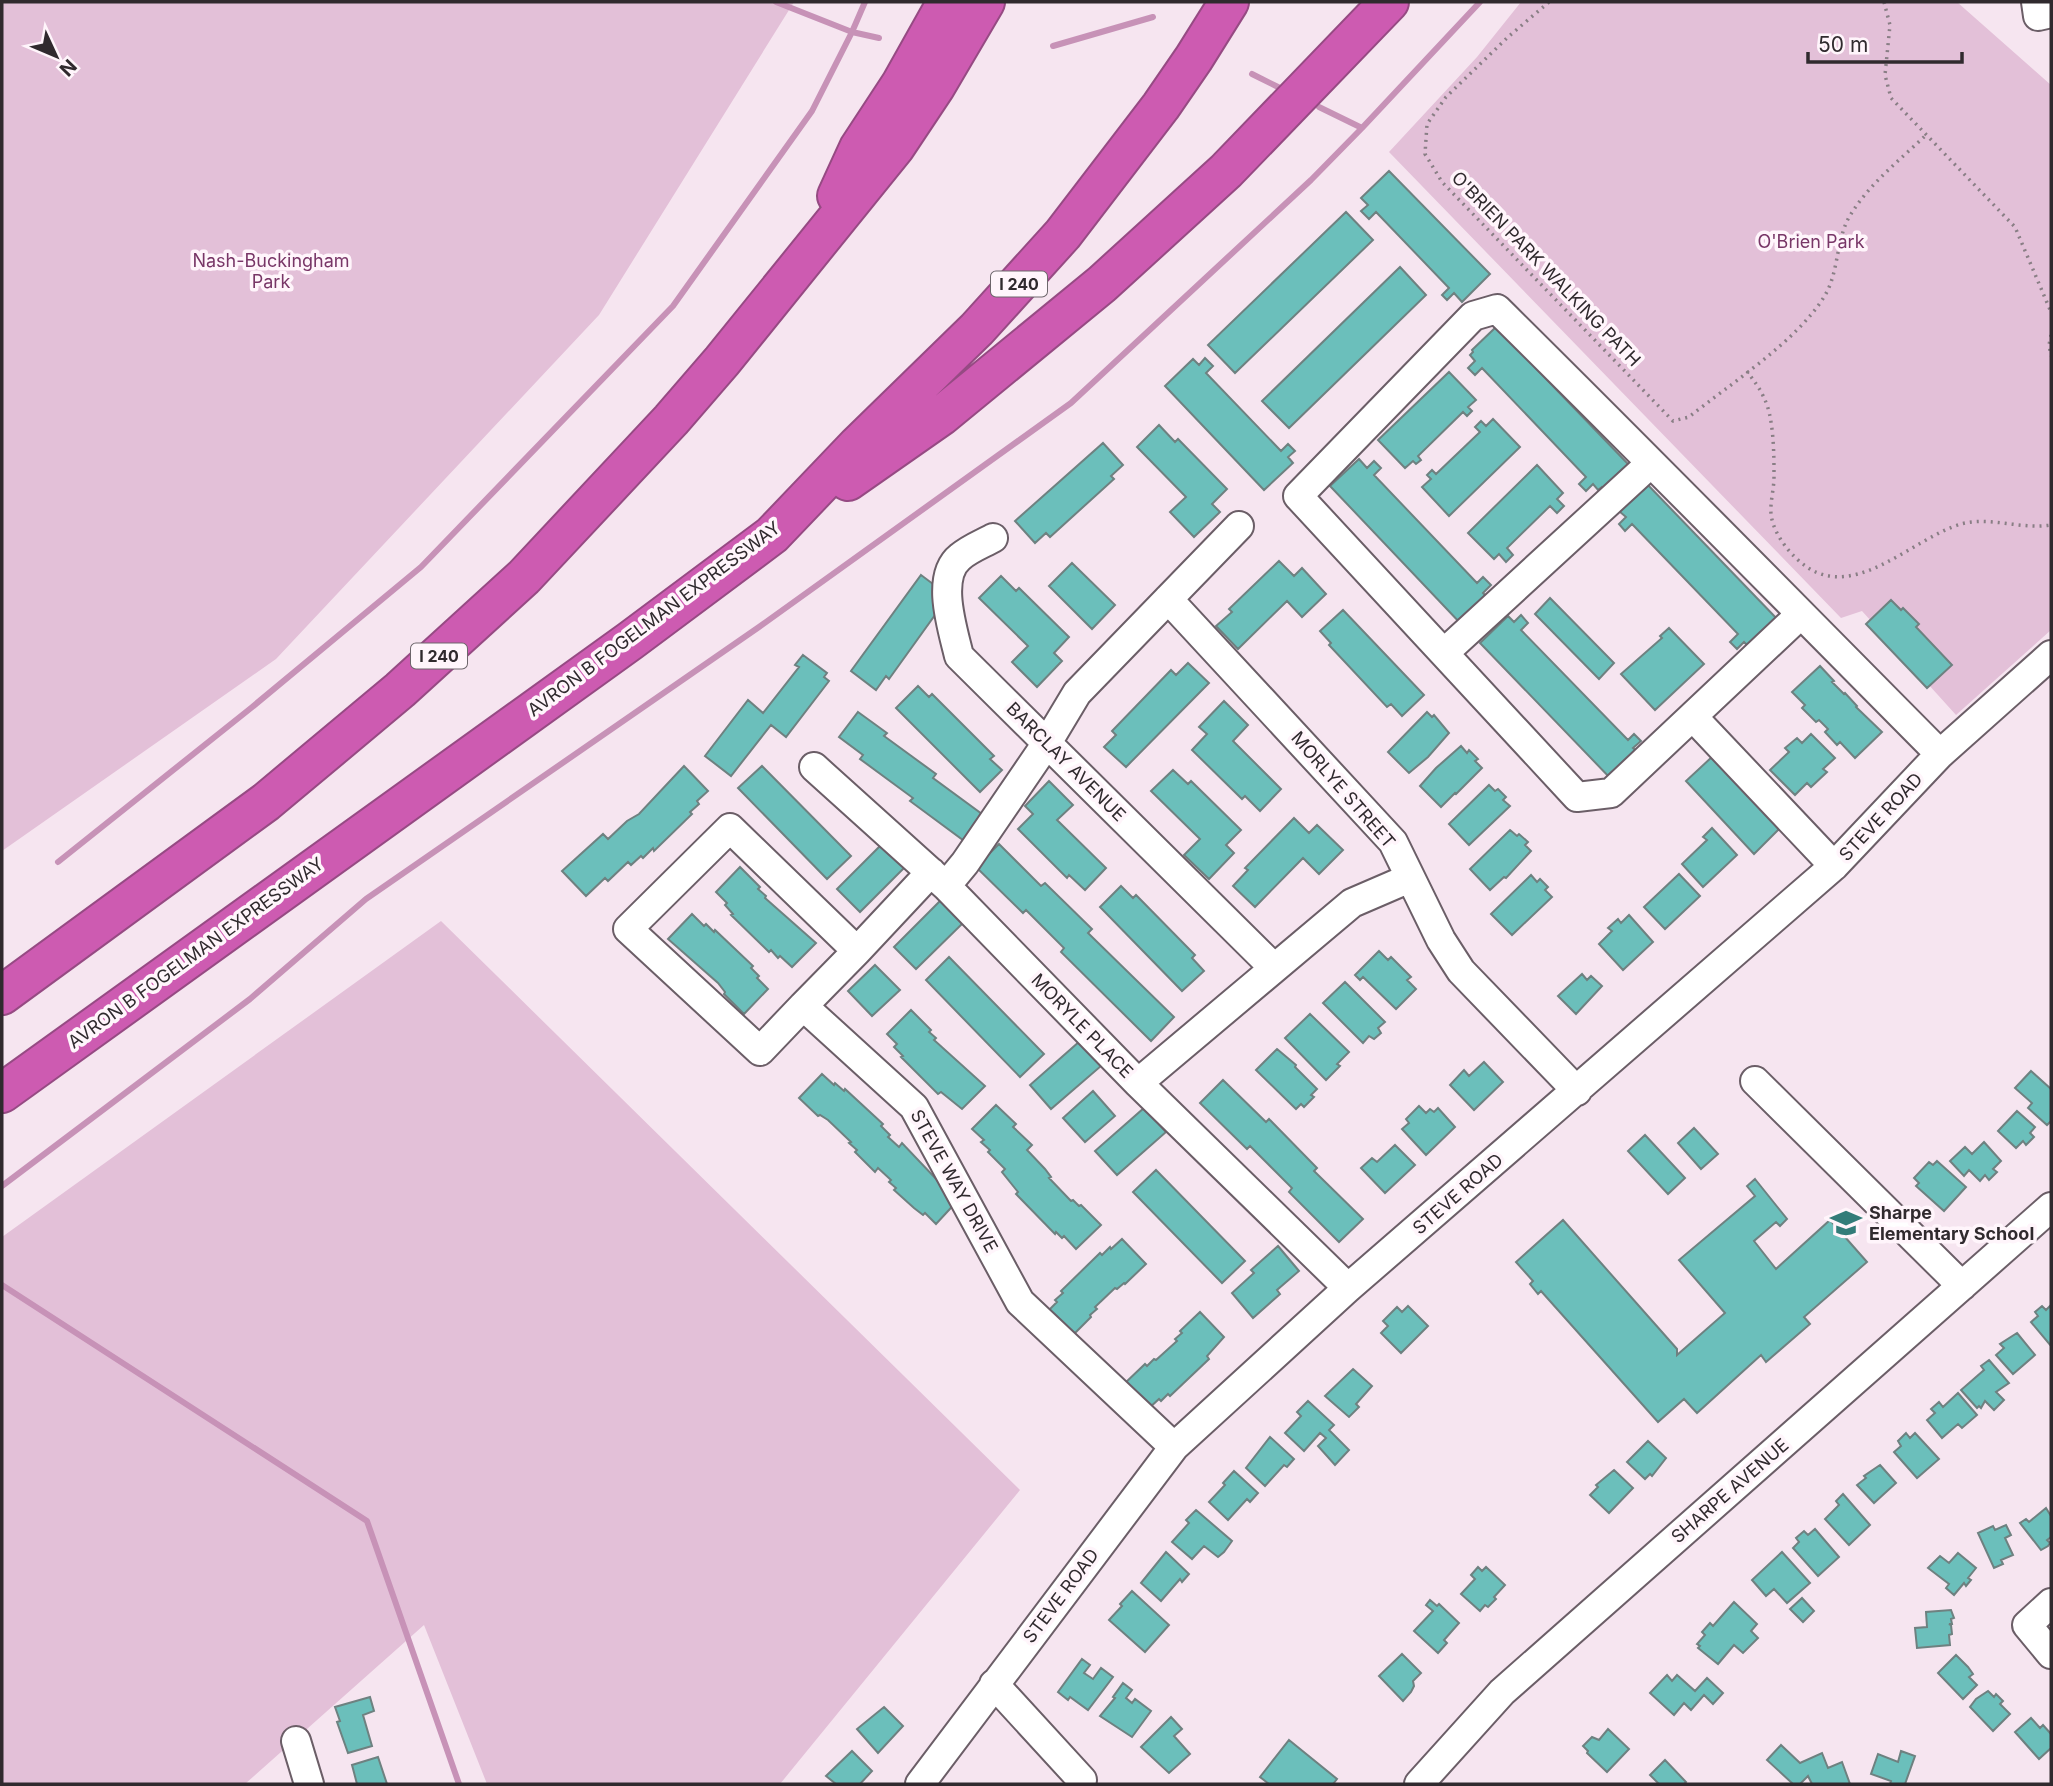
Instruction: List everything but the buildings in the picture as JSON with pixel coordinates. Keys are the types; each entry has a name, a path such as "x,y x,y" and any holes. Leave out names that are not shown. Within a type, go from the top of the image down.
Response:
{"highway":[{"path":"812,248 859,148 901,84 947,2"},
{"name":"I 240","path":"2,995 266,803 472,627 551,550 722,361 895,147 935,87 985,2"},
{"name":"AVRON B FOGELMAN EXPRESSWAY","path":"2,1093 630,641 772,535 858,445 976,329 1063,234 1161,106 1229,2"},
{"path":"772,535 941,416 1102,284 1226,171 1389,2"}],"street":[{"path":"2036,2 2038,16 2051,13"},
{"path":"1801,614 1611,793 1577,797 1298,495 1473,316 1497,309 1651,463 1801,614 1940,754"},
{"path":"1444,653 1651,463"},
{"path":"856,951 730,828 628,929 760,1051 856,951 939,879 965,863 1047,743 1077,693 1239,526"},
{"name":"BARCLAY AVENUE","path":"993,538 959,557 950,569 947,610 959,656 1274,968"},
{"name":"MORLYE STREET","path":"1168,599 1393,842 1441,940 1461,971 1577,1091"},
{"name":"STEVE ROAD","path":"920,1784 1174,1447 1348,1288 1834,866 1940,754 2051,655"},
{"path":"1693,717 1834,866"},
{"name":"MORYLE PLACE","path":"814,767 939,879 1138,1083 1348,1288"},
{"path":"1138,1083 1352,903 1409,878"},
{"name":"STEVE WAY DRIVE","path":"803,1006 914,1107 1020,1302 1174,1447"},
{"path":"1755,1081 1962,1286"},
{"name":"SHARPE AVENUE","path":"1419,1784 1503,1692 2051,1208"},
{"path":"2051,1603 2027,1625 2051,1654"},
{"path":"994,1684 1082,1780"},
{"path":"296,1741 309,1784"}],"path":[{"name":"O'BRIEN PARK WALKING PATH","path":"1549,2 1446,97 1427,124 1425,154 1442,182 1674,421 1689,417 1805,321 1825,296 1847,221 1865,195 1926,135"},
{"path":"1884,2 1890,25 1885,75 1891,99 2015,227 2051,312"},
{"path":"2051,335 2051,356"},
{"path":"1747,371 1770,412 1774,478 1771,513 1776,530 1790,552 1809,570 1827,576 1845,577 1871,569 1941,532 1964,524 1988,521 2032,527 2051,526"}],"green space":[{"name":"Nash-Buckingham Park","path":"2,2 794,2 599,315 276,659 2,851"},
{"name":"O'Brien Park","path":"1521,2 1957,2 2051,85 2051,630 1956,715 1862,611 1841,618 1389,152 1477,57"},
{"path":"441,921 1020,1490 780,1784 487,1784 424,1625 245,1784 2,1784 2,1237"}],"waterway":[{"path":"776,2 852,32 879,38"},
{"path":"58,862 251,708 421,567 673,306 812,111 865,2"},
{"path":"1362,128 1480,2"},
{"path":"1053,46 1153,17"},
{"path":"1252,74 1278,87"},
{"path":"2,1186 250,999 366,899 759,627 1071,403 1311,180 1362,128 1319,107"},
{"path":"2,1285 367,1521 459,1784"}],"place":[{"name":"Sharpe Elementary School","path":"1846,1223"}]}
